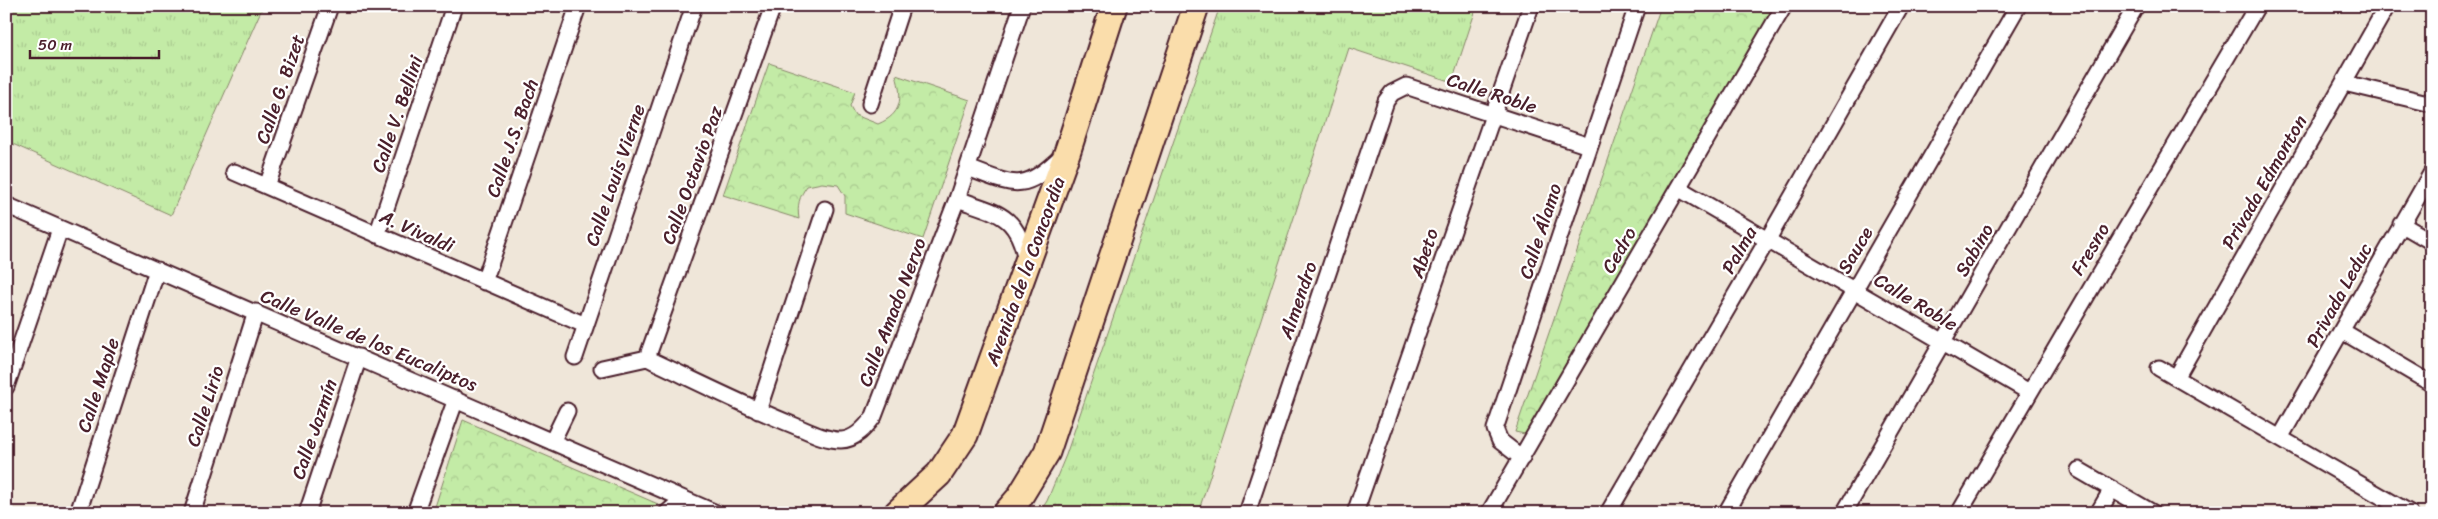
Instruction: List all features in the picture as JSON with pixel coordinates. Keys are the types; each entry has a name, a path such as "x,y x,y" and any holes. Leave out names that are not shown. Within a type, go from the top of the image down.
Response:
{"main road":[{"name":"Avenida de la Concordia","path":"897,513 939,474 966,435 1068,150 1114,6"},
{"path":"1006,513 1019,498 1047,452 1196,6"}],"street":[{"name":"Calle G. Bizet","path":"267,186 330,6"},
{"name":"Calle V. Bellini","path":"378,235 454,6"},
{"name":"Calle J.S. Bach","path":"484,282 578,6"},
{"name":"Calle Louis Vierne","path":"574,357 694,6"},
{"name":"Calle Octavio Paz","path":"647,358 774,6"},
{"path":"870,104 902,6"},
{"name":"Calle Amado Nervo","path":"758,411 826,438 842,440 857,435 874,416 957,199 1022,6"},
{"name":"Abeto","path":"1355,513 1531,6"},
{"name":"Calle Álamo","path":"1522,458 1500,441 1495,429 1637,6"},
{"name":"Cedro","path":"1489,513 1784,6"},
{"name":"Palma","path":"1608,513 1901,6"},
{"name":"Sauce","path":"1726,513 2018,6"},
{"name":"Sabino","path":"1844,513 2136,6"},
{"name":"Fresno","path":"1959,513 2257,6"},
{"name":"Privada Edmonton","path":"2176,378 2387,6"},
{"path":"2344,83 2432,104"},
{"name":"Calle Roble","path":"1386,101 1392,93 1406,86 1589,146"},
{"name":"Almendro","path":"1247,513 1386,101"},
{"path":"968,168 1018,185 1033,180 1068,150"},
{"name":"A. Vivaldi","path":"234,172 585,325"},
{"name":"Privada Leduc","path":"2280,438 2432,172"},
{"name":"Calle Roble","path":"1678,188 2029,392"},
{"path":"957,199 994,213 1006,219 1016,228 1023,243 1027,268"},
{"name":"Calle Valle de los Eucaliptos","path":"6,205 716,513"},
{"path":"602,368 647,358 758,411 825,210"},
{"path":"2401,224 2432,242"},
{"path":"6,388 60,229"},
{"name":"Calle Maple","path":"78,513 156,270"},
{"name":"Calle Lirio","path":"192,513 256,312"},
{"path":"2342,331 2432,384"},
{"name":"Calle Jazmín","path":"307,513 359,357"},
{"path":"2159,368 2410,513"},
{"path":"416,513 456,399"},
{"path":"552,442 567,411"},
{"path":"2079,470 2153,513"},
{"path":"2098,513 2112,489"},
{"path":"667,513 683,499"}],"green space":[{"path":"6,6 263,6 171,215 6,141"},
{"path":"1220,6 1477,6 1452,82 1349,48 1198,513 1039,513 1047,501 1066,455"},
{"path":"1661,6 1777,6 1530,435 1515,432"},
{"path":"769,63 855,92 850,106 855,115 878,124 892,116 899,105 900,91 896,75 970,100 923,239 845,213 845,196 838,185 822,183 807,186 799,201 799,219 723,195"},
{"path":"463,420 658,504 647,513 433,513"}]}
